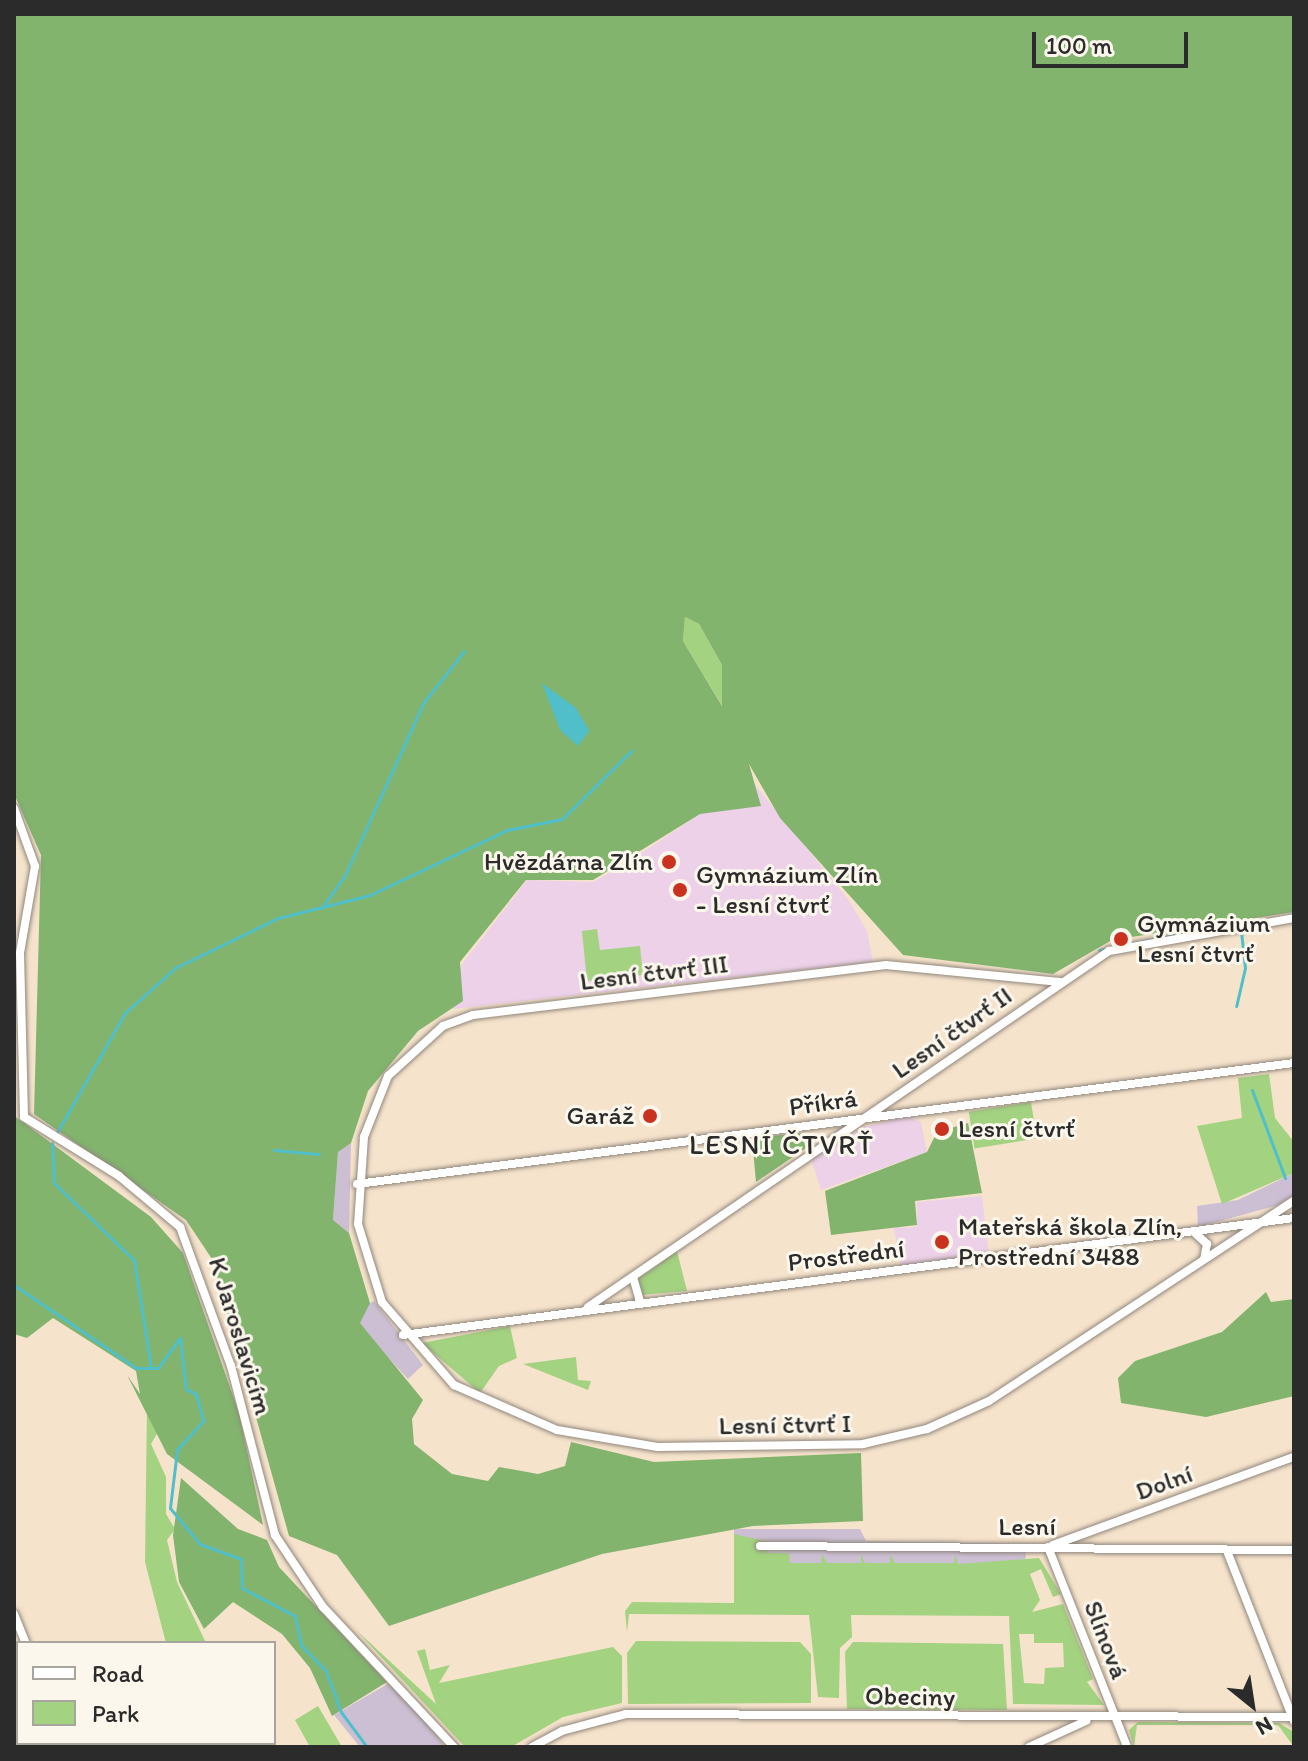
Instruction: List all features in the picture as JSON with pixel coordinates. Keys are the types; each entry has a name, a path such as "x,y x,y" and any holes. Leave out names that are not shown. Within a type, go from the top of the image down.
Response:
{"street":[{"name":"K Jaroslavicím","path":"14,808 35,866 20,953 24,1117 119,1176 180,1227 231,1366 275,1535 323,1607 425,1707 454,1747"},
{"name":"Lesní čtvrť II","path":"585,1309 1060,982 1121,947 1294,918"},
{"name":"Lesní čtvrť III","path":"357,1184 384,1083 417,1043 461,1018 886,965 1060,982"},
{"name":"Příkrá","path":"357,1184 1294,1063"},
{"name":"Lesní čtvrť I","path":"357,1184 367,1263 403,1335 479,1400 578,1435 658,1447 863,1444 927,1429 989,1401 1294,1201"},
{"name":"Prostřední","path":"403,1335 1294,1218"},
{"path":"1194,1232 1207,1244 1202,1261"},
{"path":"633,1277 641,1302"},
{"name":"Dolní","path":"1048,1547 1294,1457"},
{"name":"Lesní","path":"760,1546 1294,1550"},
{"name":"Slínová","path":"1048,1547 1127,1747"},
{"path":"1227,1551 1293,1719"},
{"path":"14,1614 25,1641"},
{"name":"Obeciny","path":"532,1747 562,1731 626,1714 1092,1718 1113,1713 1293,1719"},
{"path":"1029,1747 1092,1718"}],"shaded area":[{"name":"Gymnázium Zlín - Lesní čtvrť","path":"734,759 848,899 867,931 873,962 453,1009 451,989 463,963 527,880 593,882 622,866 700,814"},
{"path":"907,1116 921,1122 927,1152 821,1190 811,1159 864,1127"},
{"path":"351,1143 349,1233 333,1220 338,1151"},
{"path":"1294,1173 1294,1195 1278,1205 1198,1227 1197,1206 1238,1200"},
{"name":"Mateřská škola Zlín, Prostřední 3488","path":"982,1196 989,1256 901,1267 894,1228 917,1227 917,1202"},
{"path":"374,1301 423,1365 408,1379 349,1316"},
{"path":"734,1529 860,1529 866,1541 1025,1544 1026,1555 1023,1572 734,1575"},
{"path":"391,1682 424,1716 445,1747 360,1747 334,1715"}],"green space":[{"path":"14,14 1294,14 1294,912 1112,940 1053,974 903,955 780,818 749,764 761,806 700,814 593,880 526,880 460,962 463,1001 418,1031 368,1091 351,1143 338,1152 333,1220 349,1233 370,1303 360,1323 423,1400 412,1419 414,1444 452,1474 488,1481 499,1467 538,1474 565,1466 571,1442 654,1462 861,1453 863,1521 753,1526 602,1554 389,1626 337,1555 289,1536 212,1259 186,1220 34,1114 41,855 14,794","holes":["685,617 699,624 722,665 722,706 683,641"]},
{"path":"685,617 699,624 722,665 723,707 683,641"},
{"path":"597,929 600,950 640,946 643,975 587,981 582,931"},
{"path":"14,1067 16,1117 151,1217 183,1253 239,1413 263,1525 167,1454 127,1375 140,1394 136,1371 53,1318 27,1338 14,1334"},
{"path":"1269,1074 1275,1118 1294,1142 1294,1173 1222,1204 1197,1126 1242,1118 1238,1078"},
{"path":"1031,1102 1037,1139 975,1148 969,1112"},
{"path":"968,1123 982,1193 915,1201 917,1225 831,1235 825,1191 927,1152 937,1132"},
{"path":"801,1133 806,1148 756,1182 752,1138"},
{"path":"677,1251 687,1291 641,1295 638,1279"},
{"path":"1266,1292 1271,1302 1294,1299 1294,1396 1206,1417 1121,1403 1118,1378 1135,1361 1222,1332"},
{"path":"510,1326 517,1358 499,1366 480,1393 422,1343"},
{"path":"576,1357 578,1380 591,1381 588,1390 523,1364"},
{"path":"147,1406 159,1430 151,1444 166,1477 166,1514 175,1529 167,1540 177,1582 205,1641 165,1641 145,1562"},
{"path":"181,1478 238,1529 267,1540 279,1567 387,1682 332,1716 310,1668 282,1634 233,1602 204,1629 179,1582 173,1535"},
{"path":"734,1534 765,1541 770,1553 789,1553 790,1563 821,1563 822,1554 827,1563 861,1563 861,1554 865,1563 890,1563 890,1554 895,1563 954,1563 955,1554 958,1564 1039,1558 1061,1594 1053,1597 1041,1569 1030,1574 1040,1600 1032,1612 1063,1604 1093,1679 1087,1682 1104,1705 1013,1704 1009,1616 851,1615 852,1637 840,1648 839,1698 818,1697 809,1615 629,1614 627,1632 625,1611 632,1602 734,1603","holes":["1019,1634 1034,1634 1034,1643 1063,1643 1064,1667 1045,1668 1044,1684 1024,1683"]},
{"path":"356,1630 436,1704 417,1651 425,1649 430,1670 450,1665 439,1683 613,1647 622,1656 622,1703 563,1717 511,1747 465,1747"},
{"path":"636,1641 800,1642 811,1654 811,1703 628,1704 627,1653"},
{"path":"853,1642 1003,1644 1007,1710 847,1709 845,1652"},
{"path":"318,1706 342,1747 310,1747 295,1720"},
{"path":"1138,1722 1279,1723 1292,1731 1294,1747 1278,1725 1137,1725 1134,1747 1129,1730"}],"water":[{"path":"542,683 576,708 589,731 578,746 560,730"}],"waterway":[{"path":"322,908 345,875 424,702 464,651"},
{"path":"55,1136 125,1013 175,968 278,918 370,895 507,830 562,819 631,751"},
{"path":"1099,950 1240,922 1245,968 1236,1006"},
{"path":"1252,1090 1285,1178"},
{"path":"52,1143 54,1183 134,1260 151,1367"},
{"path":"274,1150 319,1154"},
{"path":"14,1285 136,1368 158,1368 180,1338 186,1389 196,1394 203,1421 177,1450 170,1508 200,1544 241,1559 242,1588 295,1616 301,1645 326,1671 341,1712 367,1747"}],"place":[{"name":"Hvězdárna Zlín","path":"669,862"},
{"name":"Gymnázium Zlín - Lesní čtvrť","path":"680,890"},
{"name":"Gymnázium Lesní čtvrť","path":"1121,939"},
{"name":"Garáž","path":"650,1116"},
{"name":"Lesní čtvrť","path":"942,1129"},
{"name":"Mateřská škola Zlín, Prostřední 3488","path":"942,1242"}],"district":[{"name":"LESNÍ ČTVRŤ","path":"782,1144"}]}
